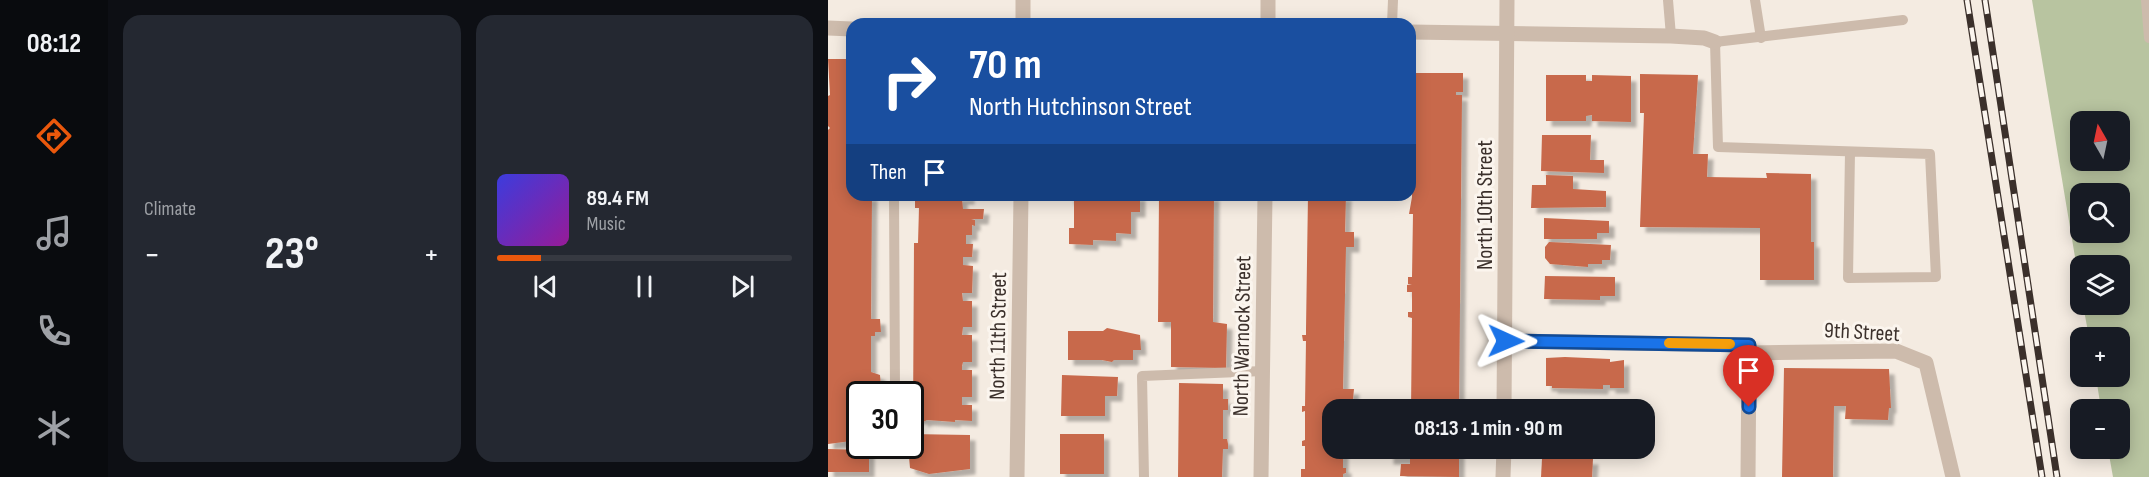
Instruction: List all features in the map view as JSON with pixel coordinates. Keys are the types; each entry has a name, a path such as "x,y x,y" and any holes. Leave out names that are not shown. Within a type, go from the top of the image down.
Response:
{"street":[{"path":"1023,0 1023,18"},
{"path":"1268,0 1268,18"},
{"name":"North 10th Street","path":"1504,399 1507,0"},
{"path":"828,28 846,29"},
{"path":"1416,32 1671,36 1704,38 1716,42"},
{"name":"North 11th Street","path":"1017,477 1021,201"},
{"name":"North Warnock Street","path":"1261,477 1266,201"},
{"path":"1506,341 1749,345 1748,477"},
{"name":"9th Street","path":"1749,353 1896,351 1926,363 1953,477"},
{"path":"1503,477 1504,459"}],"lane":[{"path":"1392,18 1393,0"},
{"path":"1668,0 1671,36"},
{"path":"1755,0 1761,38"},
{"path":"2146,0 2149,38"},
{"path":"1851,152 1848,278 1936,277 1930,154 1718,147 1716,42 1903,20"},
{"path":"894,201 895,381"},
{"path":"1144,477 1142,376 1263,370"}],"green space":[{"path":"2032,0 2149,0 2149,477 2113,477 2110,459 2130,459 2130,399 2099,399 2098,387 2130,387 2130,327 2087,327 2085,315 2130,315 2130,255 2075,255 2073,243 2130,243 2130,183 2070,183 2070,227"}],"building":[{"path":"828,59 846,59 846,201 872,201 871,319 880,319 881,332 875,332 875,336 871,336 871,372 880,375 880,381 846,381 846,442 828,444 828,130 830,128 828,126 828,96 830,95"},
{"path":"1416,73 1463,73 1463,92 1456,92 1456,95 1462,95 1459,399 1411,399 1412,318 1408,317 1408,312 1412,312 1412,292 1407,292 1407,285 1412,284 1408,284 1408,277 1412,277 1413,214 1409,214 1411,201 1416,201"},
{"path":"1640,74 1698,75 1693,154 1708,154 1707,177 1767,178 1766,173 1811,174 1811,242 1814,242 1814,280 1760,280 1760,228 1640,227 1644,113 1640,113"},
{"path":"1546,75 1586,75 1586,81 1592,81 1592,75 1631,76 1631,122 1592,121 1592,115 1586,116 1586,121 1546,121"},
{"path":"1542,135 1591,135 1590,160 1604,160 1604,173 1541,171"},
{"path":"1546,175 1573,176 1573,189 1606,191 1606,207 1531,208 1532,185 1546,185"},
{"path":"915,201 962,201 963,209 984,209 983,219 971,219 975,220 975,226 972,225 972,235 966,235 966,244 973,244 972,257 963,257 963,265 973,266 972,293 962,293 963,301 972,301 972,327 963,327 962,335 972,335 972,362 963,362 962,370 972,370 972,397 962,397 962,405 972,405 972,421 924,422 924,381 913,381 914,243 918,243 919,208 915,208"},
{"path":"1074,201 1140,201 1140,212 1131,212 1131,234 1116,233 1116,241 1093,240 1093,245 1069,244 1069,228 1074,228"},
{"path":"1159,201 1214,201 1213,322 1227,324 1226,368 1171,367 1171,322 1158,322"},
{"path":"1308,201 1346,201 1345,232 1354,232 1354,247 1346,247 1343,389 1354,389 1353,399 1322,399 1322,459 1343,459 1343,468 1346,468 1346,473 1343,477 1301,477 1301,469 1305,469 1305,446 1302,446 1302,441 1305,440 1305,411 1302,412 1302,406 1305,406 1306,341 1303,341 1302,335 1306,335"},
{"path":"1544,218 1609,221 1609,233 1597,233 1597,239 1544,239"},
{"path":"1549,242 1611,245 1610,260 1602,260 1602,264 1588,264 1588,267 1550,264 1545,258 1545,247"},
{"path":"1545,276 1615,277 1615,296 1600,296 1600,300 1544,299"},
{"path":"1107,328 1140,335 1141,350 1133,350 1133,360 1114,360 1112,362 1068,360 1068,331 1103,331"},
{"path":"1546,358 1610,359 1610,362 1624,360 1624,388 1610,388 1610,385 1603,385 1603,389 1546,386"},
{"path":"1784,368 1889,369 1891,408 1889,408 1888,420 1845,419 1846,406 1834,406 1833,477 1782,477"},
{"path":"1062,375 1118,377 1117,396 1105,396 1105,416 1061,416"},
{"path":"1179,383 1223,384 1223,399 1228,399 1228,410 1223,410 1223,439 1227,439 1228,449 1223,449 1222,477 1178,477"},
{"path":"924,434 970,435 970,469 929,474 910,468 909,459 924,459"},
{"path":"1060,434 1104,434 1104,474 1060,474"},
{"path":"828,449 846,449 846,459 869,459 869,472 828,472"},
{"path":"1410,459 1459,459 1459,477 1400,476 1401,464 1410,464"},
{"path":"1542,459 1593,459 1592,477 1541,477"}],"railway":[{"path":"1967,0 2042,477"},
{"path":"1985,0 2057,477"}],"slow traffic":[{"path":"1669,343 1730,344"}],"route":[{"path":"1506,341 1749,345 1749,407"}]}
